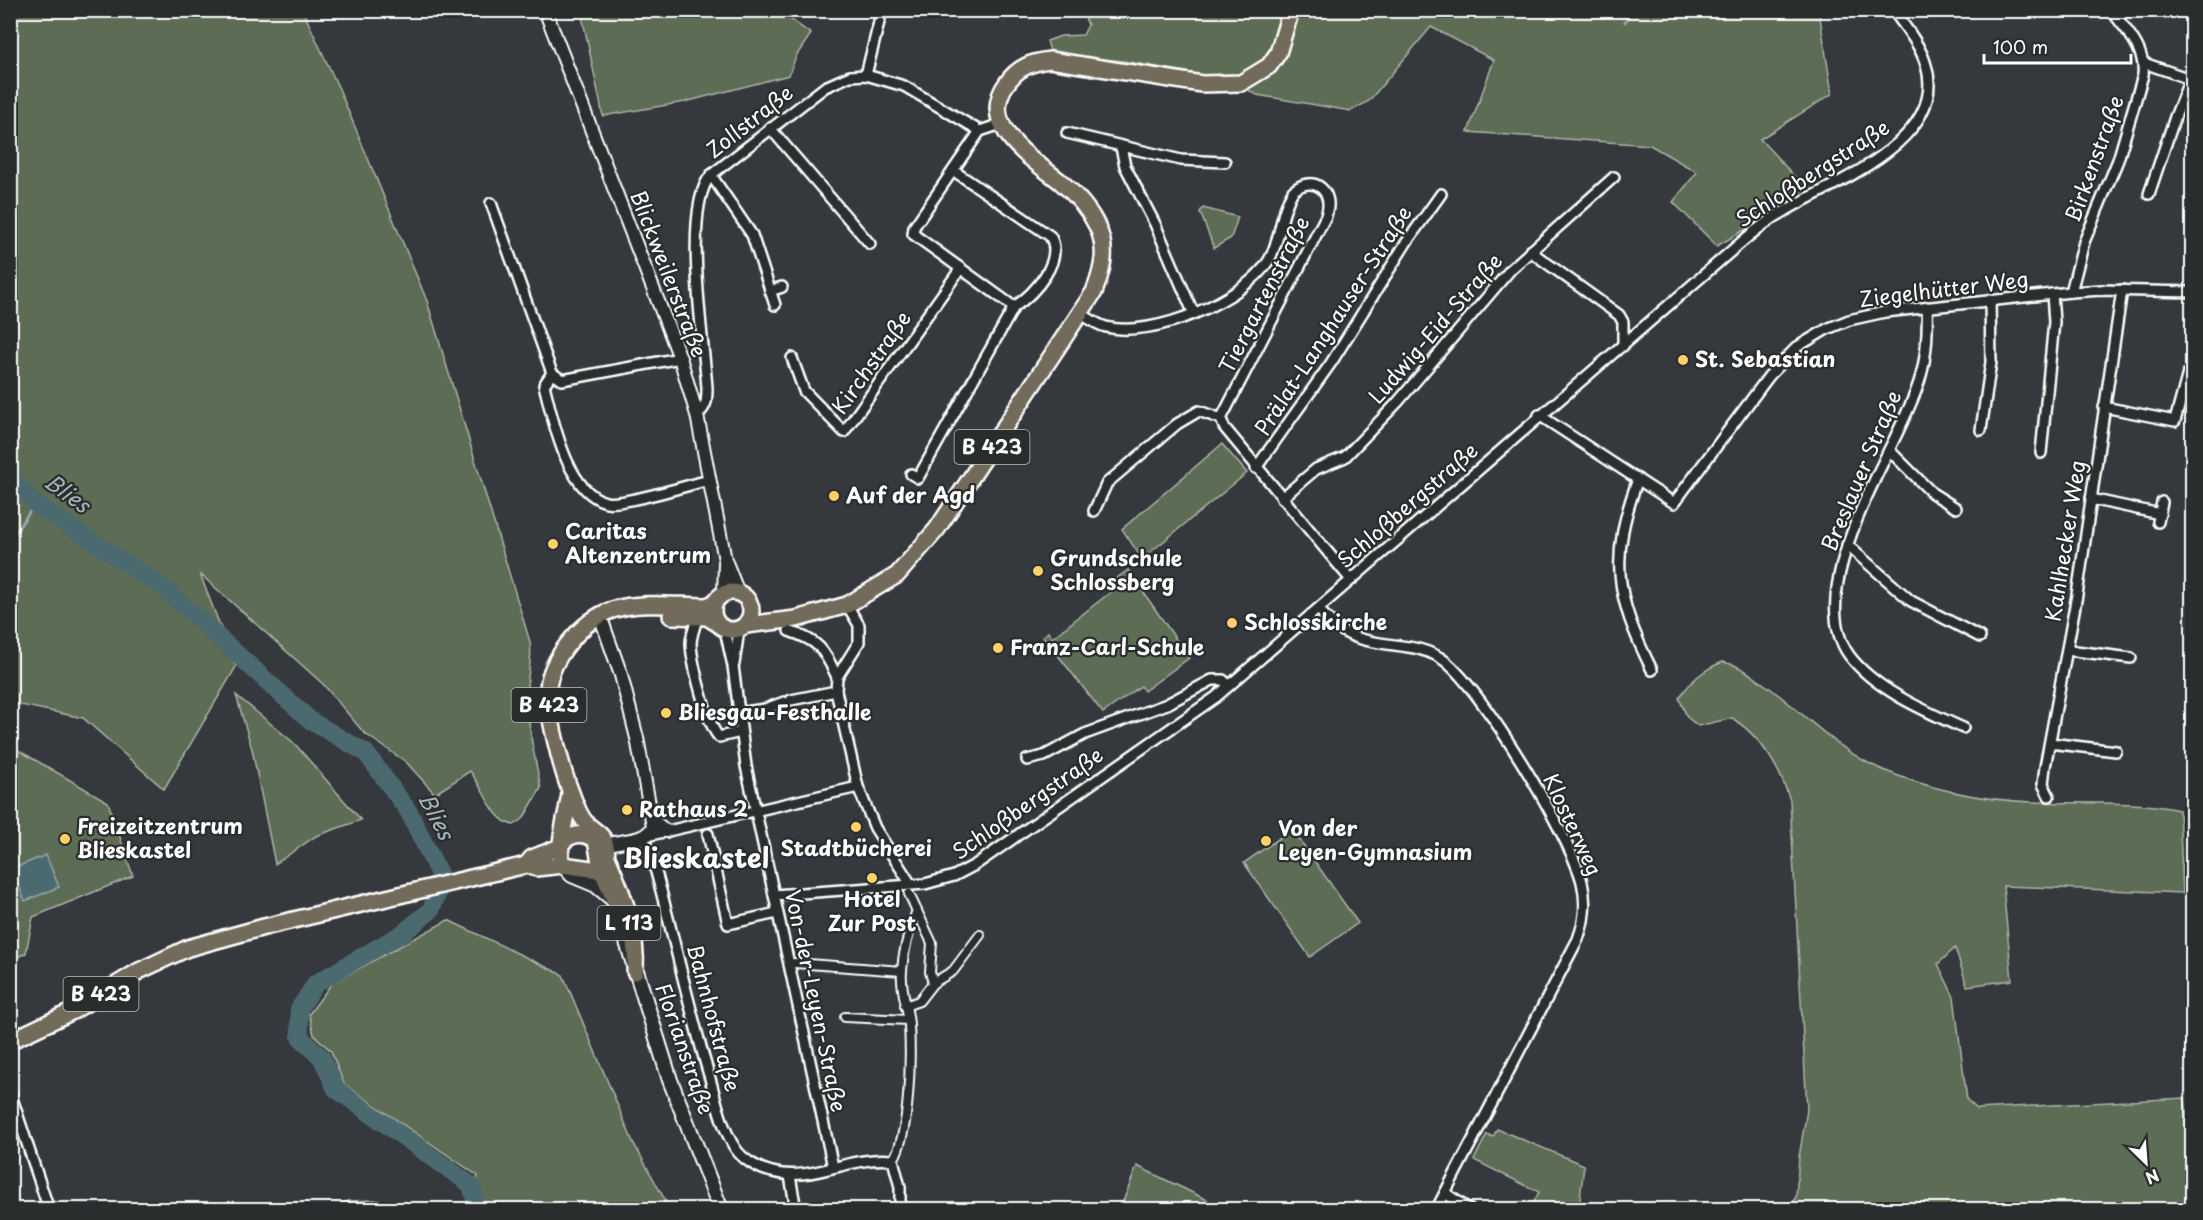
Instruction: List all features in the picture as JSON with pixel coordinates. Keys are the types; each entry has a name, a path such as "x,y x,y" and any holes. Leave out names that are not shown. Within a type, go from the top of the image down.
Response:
{"main road":[{"path":"1002,124 999,116 1001,94 1005,85 1018,70 1027,65 1050,60 1202,84 1241,84 1269,66 1278,53 1291,10"},
{"name":"B 423","path":"10,1041 73,1011 160,960 188,948 264,927 526,865 536,868 563,866 585,870 594,865 602,854 600,833 583,819 570,790 550,708 548,687 563,652 577,633 597,621 639,615 698,617 731,626 785,625 847,605 886,584 916,555 937,529 1082,314 1103,268 1102,241 1098,227 1080,201 1014,144 1002,124"},
{"path":"597,621 642,606 707,606 725,596 731,626"},
{"name":"B 423","path":"725,596 747,598 751,608 785,625"},
{"path":"731,626 751,608"},
{"name":"B 423","path":"563,866 558,854 568,816 570,790"},
{"name":"B 423","path":"526,865 532,858 560,845 572,835 583,834 592,837 602,854"},
{"name":"L 113","path":"602,854 614,900"},
{"name":"L 113","path":"602,854 624,897 636,957 635,972"},
{"name":"L 113","path":"563,866 572,875 598,887 614,900"},
{"name":"Florianstraße","path":"614,900 670,1080 721,1209"}],"street":[{"name":"Blickweilerstraße","path":"545,10 680,358 697,415 725,560 725,596"},
{"path":"866,75 882,10"},
{"name":"Schloßbergstraße","path":"774,895 910,883 925,884 954,876 975,865 1167,732 1228,686 1761,226 1872,162 1914,125 1927,100 1926,66 1919,48 1893,10"},
{"path":"2111,10 2131,37 2144,63 2190,79 2149,194"},
{"name":"Birkenstraße","path":"2072,292 2084,242 2118,160 2144,63"},
{"name":"Zollstraße","path":"697,415 704,410 707,402 707,388 695,222 703,186 711,175 770,128 837,80 866,75 904,86 980,130"},
{"path":"1002,124 980,130 914,227 913,234 1014,307"},
{"path":"770,128 870,244"},
{"path":"1067,133 1181,160 1225,162"},
{"path":"1121,147 1125,166 1155,224 1193,312"},
{"path":"911,474 918,478 1014,307 1026,299 1053,261 1054,243 1050,236 954,171"},
{"path":"711,175 752,235 775,305"},
{"name":"Ludwig-Eid-Straße","path":"1282,498 1316,469 1345,457 1397,403 1492,290 1530,251 1614,177"},
{"name":"Tiergartenstraße","path":"1082,314 1106,327 1154,325 1193,312 1233,293 1263,268 1274,248 1288,200 1293,191 1308,183 1317,184 1325,191 1329,203 1326,216 1221,419"},
{"name":"Prälat-Langhauser-Straße","path":"1256,468 1331,363 1406,243 1441,194"},
{"path":"491,203 552,374 562,380 680,358"},
{"path":"1530,251 1619,315 1623,322 1623,346"},
{"name":"Kirchstraße","path":"792,358 804,391 844,432 961,268"},
{"path":"771,291 782,287"},
{"name":"Ziegelhütter Weg","path":"1638,479 1674,503 1769,376 1797,347 1827,329 1849,320 1885,312 2072,292 2122,290 2193,292"},
{"name":"Kahlhecker Weg","path":"2049,796 2043,784 2067,650 2122,290"},
{"path":"2041,453 2054,322 2052,294"},
{"path":"1981,430 1991,362 1990,300"},
{"name":"Breslauer Straße","path":"1927,307 1928,333 1918,386 1847,545 1837,589 1837,626 1847,652 1862,670 1886,686 1963,728"},
{"path":"2104,407 2175,421 2188,373"},
{"path":"552,374 544,385 560,444 589,494 610,502 709,480"},
{"path":"1094,511 1107,483 1176,424 1199,411 1221,419 1224,428 1256,468 1351,580"},
{"path":"1539,416 1638,479 1620,545 1620,584 1627,616 1652,670"},
{"path":"1889,450 1932,493 1956,508"},
{"path":"2091,499 2159,518 2162,502"},
{"path":"1847,545 1911,600 1980,637"},
{"path":"847,605 859,625 859,642 837,677 836,691 858,787 875,828 910,883"},
{"name":"Klosterweg","path":"1318,609 1343,631 1356,638 1431,653 1455,671 1508,742 1532,781 1572,858 1583,886 1586,909 1578,939 1436,1209"},
{"path":"698,617 692,646 706,713 713,730 719,737 741,732"},
{"path":"597,621 621,675 637,738 653,821 650,832 602,854"},
{"path":"785,625 820,645 837,677"},
{"name":"Von-der-Leyen-Straße","path":"731,626 738,713 755,810 777,913 792,964 833,1167"},
{"name":"Von-der-Leyen-Straße","path":"731,626 733,666"},
{"path":"2067,650 2131,658"},
{"path":"1027,760 1044,756 1085,734 1167,704 1212,680 1223,681 1228,686"},
{"path":"738,713 765,709 787,701 836,691"},
{"path":"2050,743 2116,751"},
{"path":"642,837 858,787"},
{"path":"653,821 666,831"},
{"path":"708,834 728,924 777,913"},
{"name":"Bahnhofstraße","path":"642,837 649,847 685,989 729,1138 738,1152 755,1165 768,1172 790,1176"},
{"path":"909,894 932,943 930,972 933,982"},
{"path":"900,1209 900,1187 892,1160 898,1152 905,1126 908,1020 902,970 916,913"},
{"path":"905,1006 920,1001 933,982 953,971 980,934"},
{"path":"792,964 902,970"},
{"path":"844,1017 908,1020"},
{"path":"10,1092 49,1209"},
{"name":"L 113","path":"790,1176 864,1159 892,1160"},
{"path":"790,1176 796,1209"},
{"path":"1445,1193 1470,1209"}],"green space":[{"path":"1082,10 1819,11 1832,94 1760,139 1809,192 1717,246 1673,202 1697,172 1650,145 1468,132 1494,60 1431,27 1369,101 1351,111 1257,95 1231,80 1124,61 1051,54 1047,41 1061,36 1083,35 1088,25"},
{"path":"10,11 303,11 340,91 427,301 530,642 528,714 541,788 523,819 514,825 500,818 470,771 435,794 406,762 364,733 323,684 200,574 236,667 164,789 83,718 11,703"},
{"path":"581,11 790,11 786,16 811,34 796,56 789,75 685,102 603,116"},
{"path":"1203,208 1238,217 1231,238 1214,248 1200,212"},
{"path":"1222,444 1247,473 1142,559 1122,529"},
{"path":"1128,570 1189,658 1144,691 1141,686 1103,713 1043,636 1048,632 1052,638 1117,587 1113,581"},
{"path":"1723,662 1741,668 1751,675 1850,752 1881,769 1917,782 1994,799 2124,804 2179,810 2183,893 2003,886 2012,980 1967,986 1955,948 1938,964 1954,997 1967,1100 1977,1109 2185,1098 2192,1164 2192,1209 1789,1209 1796,1197 1799,1157 1807,1110 1790,800 1775,765 1761,744 1743,726 1732,718 1698,726 1687,717 1679,698 1698,676"},
{"path":"236,695 294,743 361,820 316,836 275,864 252,749"},
{"name":"Freizeitzentrum Blieskastel","path":"11,746 108,802 133,876 33,917 26,953 11,960"},
{"path":"1292,829 1358,923 1310,957 1244,863"},
{"path":"448,920 563,975 633,1142 670,1209 467,1209 478,1176 344,1084 331,1051 314,1035 309,1014 332,983"},
{"path":"1497,1129 1584,1165 1579,1207 1575,1209 1530,1209 1539,1192 1474,1160 1487,1134 1493,1137"},
{"path":"1137,1166 1226,1209 1120,1209"},
{"path":"374,1200 399,1204 404,1209 328,1209 349,1201"}],"water":[{"path":"46,855 59,887 25,901 12,869"}],"waterway":[{"path":"1625,22 1632,10"},
{"name":"Blies","path":"10,477 35,504 164,588 311,721 366,753 409,812 439,874 438,892 431,910 403,933 316,983 299,1009 300,1037 322,1058 336,1089 471,1185 478,1210"},
{"path":"10,540 35,504"}],"place":[{"name":"St. Sebastian","path":"1683,360"},
{"name":"Auf der Agd","path":"834,496"},
{"name":"Caritas Altenzentrum","path":"553,544"},
{"name":"Grundschule Schlossberg","path":"1038,571"},
{"name":"Schlosskirche","path":"1232,623"},
{"name":"Franz-Carl-Schule","path":"998,648"},
{"name":"Bliesgau-Festhalle","path":"666,713"},
{"name":"Rathaus 2","path":"627,810"},
{"name":"Stadtbücherei","path":"856,827"},
{"name":"Freizeitzentrum Blieskastel","path":"65,839"},
{"name":"Von der Leyen-Gymnasium","path":"1266,841"},
{"name":"Hotel Zur Post","path":"872,878"}],"district":[{"name":"Blieskastel","path":"696,859"}]}
